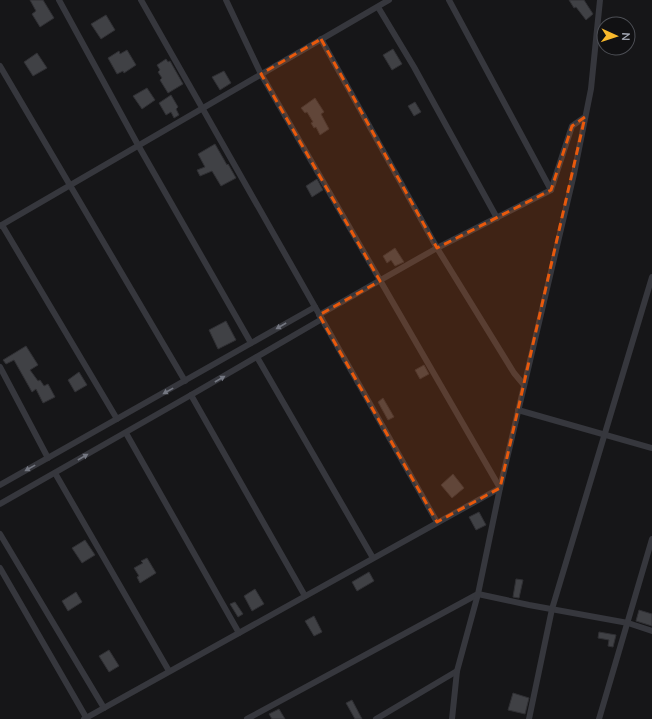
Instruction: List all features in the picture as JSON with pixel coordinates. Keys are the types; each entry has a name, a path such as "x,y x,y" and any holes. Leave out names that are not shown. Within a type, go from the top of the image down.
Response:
{"street":[{"path":"58,0 138,145 251,343"},
{"path":"141,0 437,522"},
{"path":"226,0 261,74 500,488"},
{"path":"117,419 1,225 389,0"},
{"path":"449,0 551,190"},
{"path":"452,719 457,672 478,594 500,488 574,174 591,89 600,0"},
{"path":"378,7 414,67 497,218"},
{"path":"321,39 438,248 514,373 524,385"},
{"path":"0,66 186,381"},
{"path":"0,504 257,357 380,281 438,248 551,190 572,126 585,117"},
{"path":"529,719 552,609 652,277"},
{"path":"0,485 315,307"},
{"path":"257,357 373,558"},
{"path":"0,368 48,458"},
{"path":"191,395 305,596"},
{"path":"518,410 652,448"},
{"path":"126,433 239,633"},
{"path":"55,473 169,671"},
{"path":"0,568 86,719 169,671 500,488"},
{"path":"0,534 104,708"},
{"path":"599,719 652,539"},
{"path":"247,719 478,594 628,623 652,631"},
{"path":"376,719 457,672"}],"highlighted area":[{"path":"321,39 437,248 551,190 572,126 585,117 500,488 437,522 319,315 380,281 261,74"}],"building":[{"path":"30,0 43,0 54,18 40,27 32,14 36,11"},
{"path":"569,0 584,0 593,14 586,20 576,7 574,8"},
{"path":"106,15 115,30 101,39 91,24"},
{"path":"393,49 402,64 392,70 383,55"},
{"path":"127,50 136,65 124,73 123,71 117,74 108,58 119,51 120,54"},
{"path":"37,53 47,68 33,76 24,62"},
{"path":"166,59 168,62 170,61 183,84 168,93 160,80 162,78 158,72 160,70 157,65"},
{"path":"224,71 231,83 220,90 212,77"},
{"path":"147,88 155,100 142,109 133,96"},
{"path":"171,95 178,107 176,109 179,115 174,118 171,112 166,115 159,103"},
{"path":"315,98 324,112 321,114 329,129 320,135 316,127 314,128 311,123 313,122 307,112 305,113 301,108"},
{"path":"415,102 421,112 414,116 408,106"},
{"path":"215,144 236,178 221,186 212,171 200,176 197,170 205,167 198,154"},
{"path":"317,179 323,190 312,197 306,186"},
{"path":"395,248 404,262 395,266 391,260 387,263 383,256"},
{"path":"226,321 236,340 218,349 209,330"},
{"path":"26,346 38,365 30,370 38,381 40,380 44,386 48,384 55,397 43,403 36,389 32,392 14,360 6,364 3,360"},
{"path":"424,365 429,374 420,379 415,370"},
{"path":"79,372 87,385 75,392 68,380"},
{"path":"383,398 394,417 388,420 378,402"},
{"path":"453,474 464,488 452,498 441,485"},
{"path":"479,512 486,525 476,530 469,517"},
{"path":"85,540 95,555 82,563 72,548"},
{"path":"147,558 156,573 140,583 137,577 139,576 134,568 143,563 141,561"},
{"path":"369,572 374,581 357,591 352,582"},
{"path":"516,579 523,580 519,598 513,597"},
{"path":"255,589 264,604 252,611 244,596"},
{"path":"76,592 82,602 68,611 62,601"},
{"path":"235,602 243,614 238,617 230,604"},
{"path":"639,610 652,614 652,626 636,621"},
{"path":"314,616 322,632 314,636 305,621"},
{"path":"599,632 616,635 613,647 608,646 609,640 598,638"},
{"path":"109,650 119,666 109,672 99,656"},
{"path":"513,693 529,698 525,714 508,710"},
{"path":"352,700 362,719 355,719 346,703"},
{"path":"279,709 285,719 272,719 269,714"}]}
